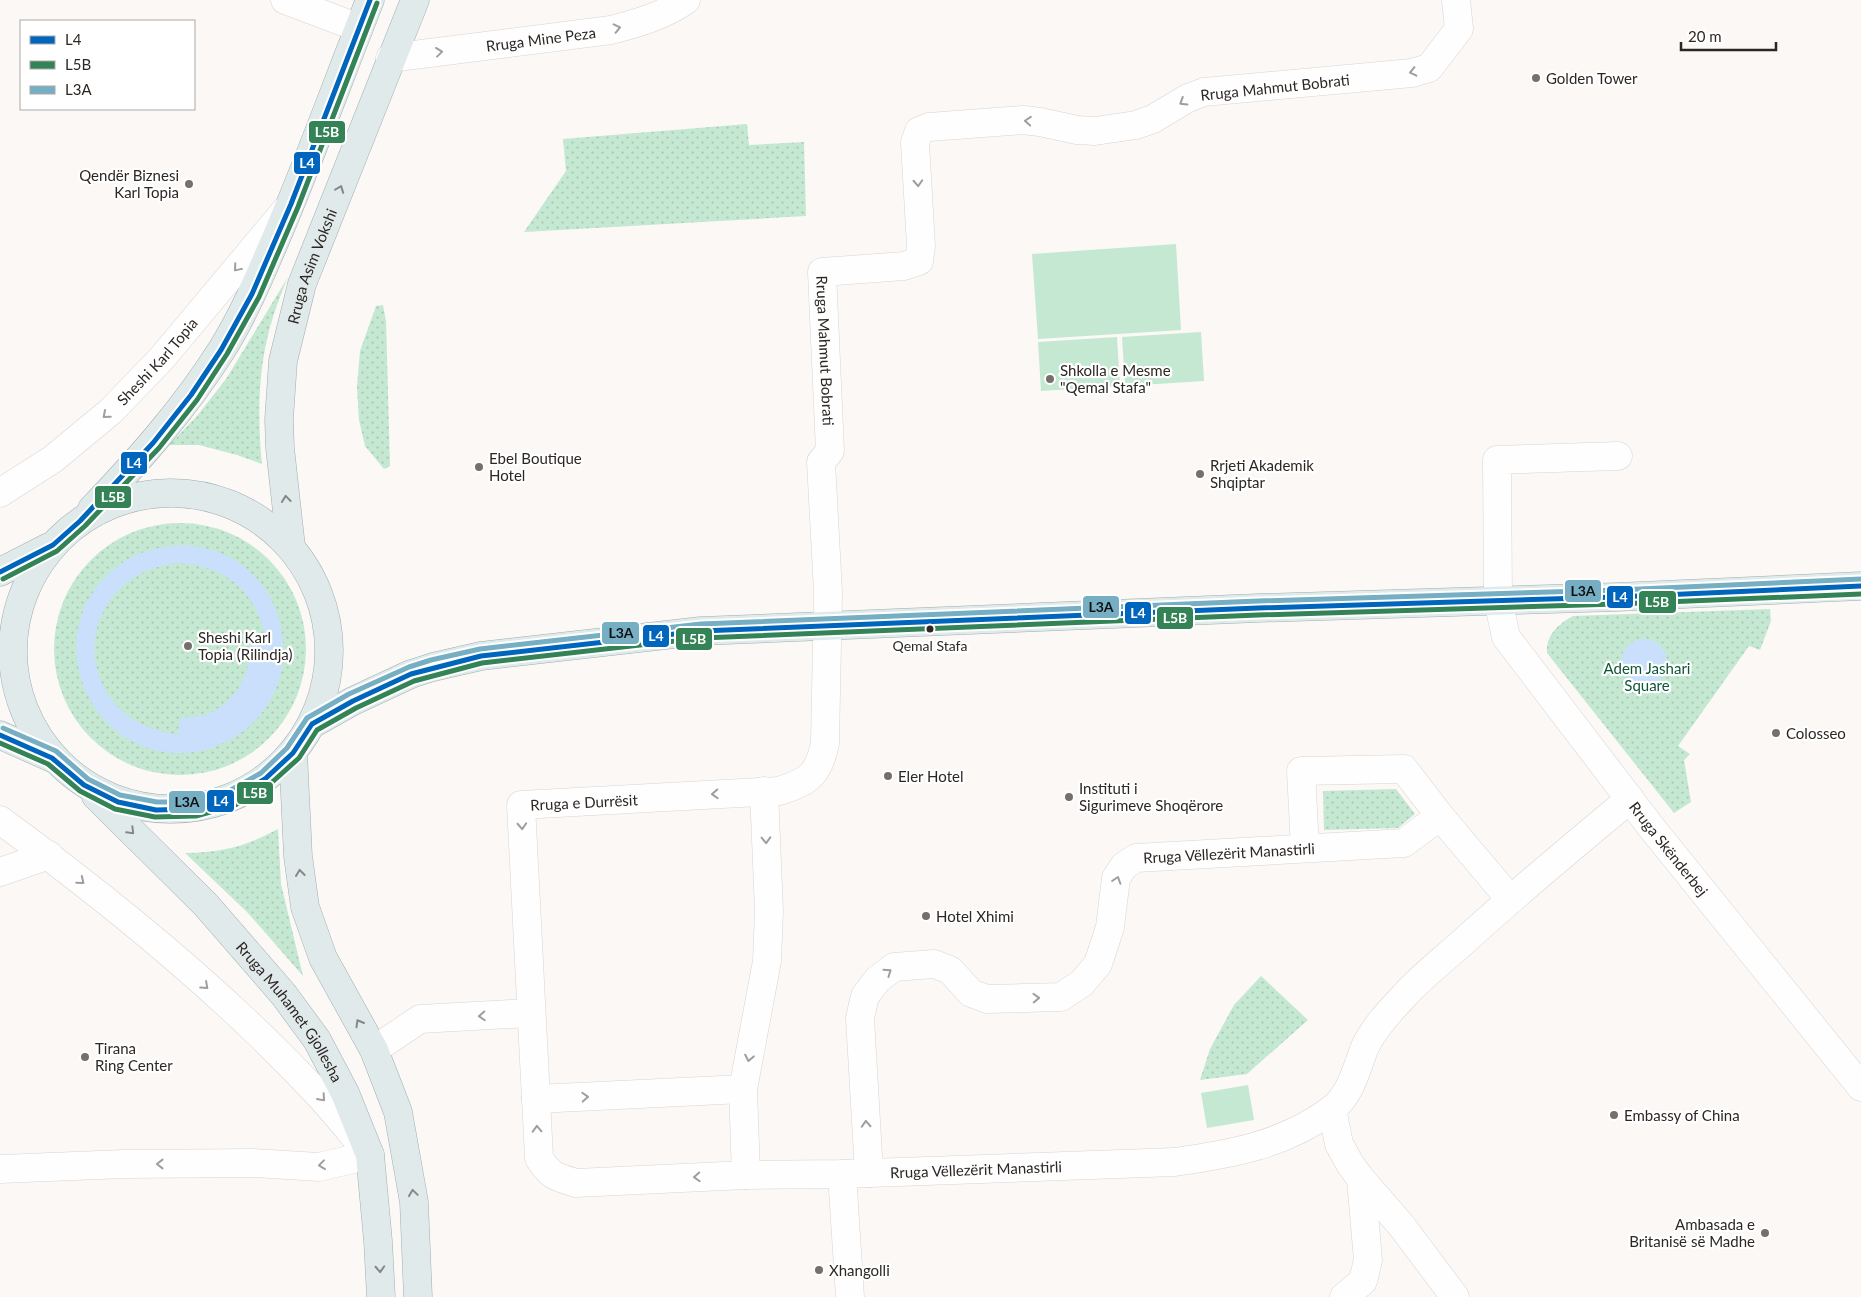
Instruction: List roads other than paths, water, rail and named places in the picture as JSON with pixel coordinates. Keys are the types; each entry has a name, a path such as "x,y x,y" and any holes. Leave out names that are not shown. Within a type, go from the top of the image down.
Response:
{"main road":[{"path":"80,521 115,503 152,494 191,494 229,503 263,521 292,547 313,579 326,614 330,652 326,689 312,724 293,753 265,779 232,798 195,809 156,810 118,802 84,785 52,758 30,726 16,690 12,652 17,614 30,578 53,545 80,521 153,443 191,395 221,350 252,294 291,204 370,0"},
{"name":"Rruga Asim Vokshi","path":"292,547 279,419 283,361 302,284 390,58 415,0"},
{"path":"0,572 53,545"},
{"path":"312,724 353,701 411,674 432,667 481,656 701,631 1861,586"},
{"path":"0,735 52,758"},
{"path":"293,753 298,856 305,907 323,958 374,1050 398,1112 414,1202 418,1297"},
{"name":"Rruga Muhamet Gjollesha","path":"84,785 206,905 284,995 317,1040 345,1093 370,1155 381,1297"}],"street":[{"path":"285,0 359,28"},
{"name":"Rruga Mine Peza","path":"390,58 611,30 644,21 674,9 686,0"},
{"name":"Rruga Mahmut Bobrati","path":"826,626 828,592 821,462 830,451 822,272 904,266 919,261 922,246 915,142 918,131 929,127 1023,120 1077,130 1095,131 1136,126 1153,119 1188,98 1204,92 1412,73 1428,68 1460,29 1456,0"},
{"name":"Sheshi Karl Topia","path":"0,493 53,459 111,411 162,358 291,204"},
{"name":"Rruga Skënderbej","path":"1618,456 1497,460 1498,600 1506,637 1630,799 1861,1087"},
{"name":"Rruga e Durrësit","path":"530,1013 521,806 779,791 797,786 814,775 822,760 825,743 826,626"},
{"path":"1305,848 1301,771 1404,769 1440,816 1510,899"},
{"path":"746,1175 743,1089 767,961 769,911 764,792"},
{"name":"Rruga Vëllezërit Manastirli","path":"536,1099 538,1158 546,1171 556,1177 576,1183 746,1175 842,1174 1175,1162 1218,1156 1257,1147 1298,1130 1332,1109 1347,1091 1366,1046 1379,1024 1406,994 1510,899 1630,799"},
{"name":"Rruga Vëllezërit Manastirli","path":"869,1173 860,1018 866,996 878,978 894,967 934,964 950,970 971,992 987,999 1061,997 1082,983 1098,964 1110,927 1116,878 1124,866 1136,858 1404,843 1440,816"},
{"path":"0,820 48,855 161,947 228,1006 320,1095 370,1155 318,1167 253,1164 134,1164 0,1169"},
{"path":"0,872 48,855"},
{"path":"374,1050 420,1019 530,1013 536,1099 743,1089"},
{"path":"1332,1109 1339,1144 1350,1164 1401,1225 1455,1297"},
{"path":"842,1174 850,1297"},
{"path":"1344,1297 1363,1281 1368,1260 1361,1179"}],"water":[{"path":"171,546 193,546 219,552 231,558 253,575 269,596 279,620 283,646 281,672 272,696 257,718 236,736 222,744 183,753 142,746 115,730 95,707 82,680 76,650 80,620 93,591 124,562 147,551","holes":["176,563 193,565 223,575 246,594 255,607 265,638 250,639 249,662 246,672 236,692 229,700 210,713 180,718 178,734 142,724 116,705 100,679 94,650 99,621 114,594 140,574"]},
{"path":"1649,639 1653,640 1663,649 1666,653 1666,671 1657,681 1649,685 1639,685 1631,681 1622,671 1621,657 1625,649 1635,640"}],"place":[{"name":"Golden Tower","path":"1536,78"},
{"name":"Qendër Biznesi Karl Topia","path":"189,184"},
{"name":"Shkolla e Mesme \"Qemal Stafa\"","path":"1050,379"},
{"name":"Ebel Boutique Hotel","path":"479,467"},
{"name":"Rrjeti Akademik Shqiptar","path":"1200,474"},
{"name":"Qemal Stafa","path":"930,629"},
{"name":"Sheshi Karl Topia (Rilindja)","path":"188,646"},
{"name":"Colosseo","path":"1776,733"},
{"name":"Eler Hotel","path":"888,776"},
{"name":"Instituti i Sigurimeve Shoqërore","path":"1069,797"},
{"name":"Hotel Xhimi","path":"926,916"},
{"name":"Tirana Ring Center","path":"85,1057"},
{"name":"Embassy of China","path":"1614,1115"},
{"name":"Ambasada e Britanisë së Madhe","path":"1765,1233"},
{"name":"Xhangolli","path":"819,1270"}],"park label":[{"name":"Adem Jashari Square","path":"1647,676"}]}
